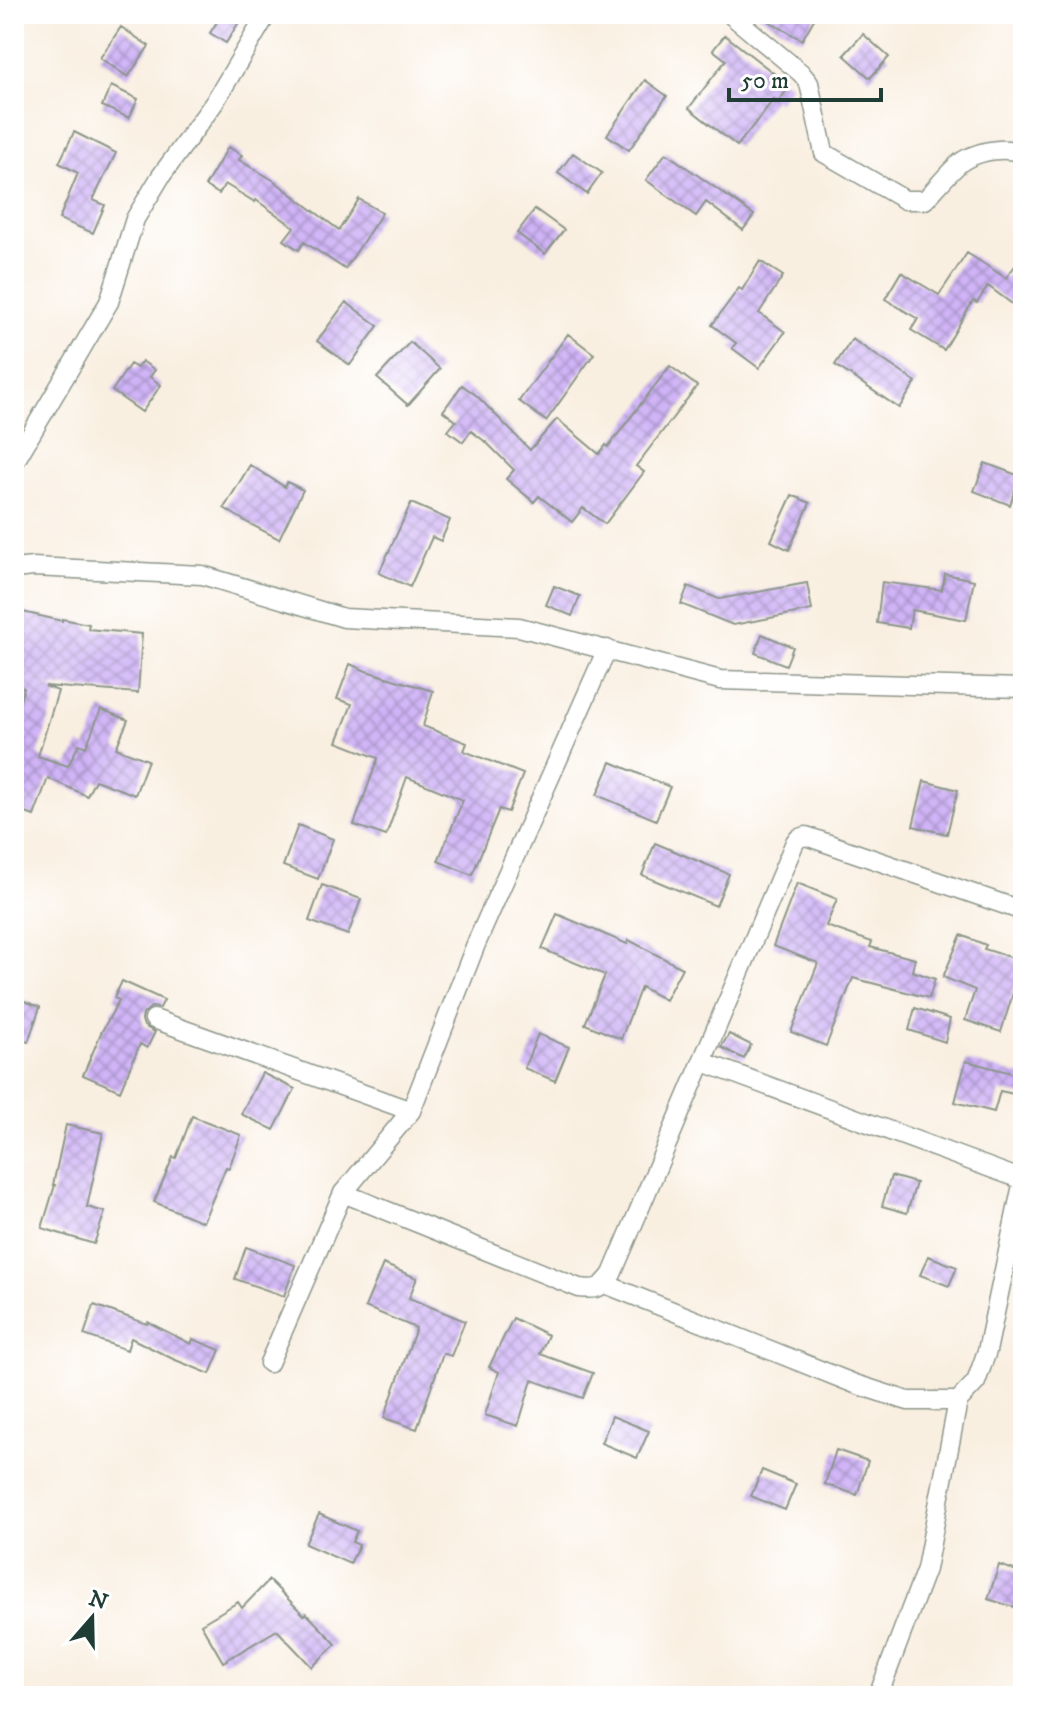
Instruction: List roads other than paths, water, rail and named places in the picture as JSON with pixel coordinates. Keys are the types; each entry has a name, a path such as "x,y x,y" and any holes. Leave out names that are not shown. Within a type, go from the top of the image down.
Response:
{"street":[{"path":"14,463 109,302 135,219 161,176 214,103 267,14"},
{"path":"730,14 809,83 824,153 905,200 925,200 964,159 991,150 1023,153"},
{"path":"14,569 33,567 202,575 344,618 519,627 720,680 1023,688"},
{"path":"269,1363 343,1193 411,1111 476,944 607,649"},
{"path":"343,1193 579,1288 595,1290 605,1284 612,1274 799,838 806,836 1023,911"},
{"path":"154,1019 411,1111"},
{"path":"703,1062 1023,1180 987,1351 976,1382 958,1401 926,1569 878,1696"},
{"path":"605,1284 868,1388 908,1401 958,1401"}]}
